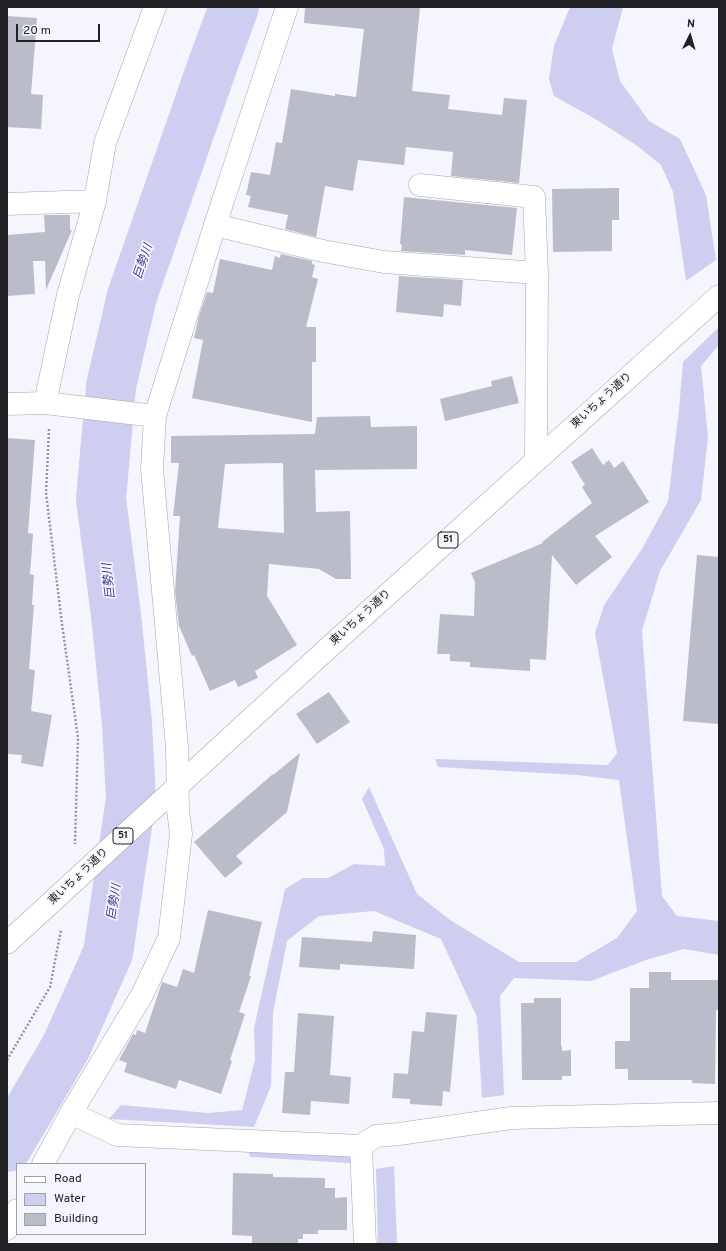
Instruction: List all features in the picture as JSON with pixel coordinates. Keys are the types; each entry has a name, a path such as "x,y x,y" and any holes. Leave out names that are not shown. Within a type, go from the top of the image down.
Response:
{"street":[{"path":"44,403 68,294 95,201 105,143 155,7"},
{"path":"44,1163 71,1113 142,995 169,938 181,834 178,810 177,747 152,469 155,416 215,225 287,7"},
{"path":"420,185 534,197 537,273 536,460"},
{"path":"7,204 95,201"},
{"path":"215,225 324,251 384,262 537,273"},
{"name":"東いちょう通り","path":"7,943 326,650 719,296"},
{"path":"7,404 44,403 155,416"},
{"path":"71,1113 117,1135 361,1146 376,1136 511,1118 719,1113"},
{"path":"361,1146 366,1244"},
{"path":"7,1228 16,1212"}],"path":[{"path":"44,403 50,426 46,493 78,738 75,846"},
{"path":"7,1060 50,987 62,925"}],"water":[{"path":"570,7 623,7 612,49 620,81 649,121 680,139 706,195 716,260 686,281 673,192 661,165 636,145 597,120 554,96 549,79 554,46"},
{"path":"719,327 719,345 701,366 708,437 701,500 660,571 642,631 662,896 677,916 719,921 719,955 684,949 646,960 591,981 514,978 500,996 504,1095 482,1098 477,1017 441,939 374,911 319,916 287,941 273,1013 271,1086 254,1127 109,1119 121,1105 208,1113 242,1110 255,1060 254,1028 285,889 303,878 328,878 354,864 385,866 384,849 362,799 369,787 417,894 450,920 519,962 576,962 617,938 637,911 619,780 577,775 438,767 435,759 608,765 617,753 595,633 604,605 642,549 668,501 683,362"},
{"path":"394,1166 397,1244 378,1244 376,1169"}],"building":[{"path":"305,7 420,7 412,91 450,95 448,109 502,115 504,98 527,100 519,183 451,176 453,152 406,147 404,165 358,160 353,191 325,186 316,237 285,229 288,215 248,207 251,196 246,195 251,172 270,175 276,142 282,143 291,89 335,96 335,94 356,97 364,29 304,23"},
{"path":"7,16 37,18 31,94 43,95 41,129 7,127"},
{"path":"619,188 619,220 612,220 612,251 553,252 552,189"},
{"path":"404,197 517,208 512,255 465,250 465,255 401,251 402,245 400,244"},
{"path":"44,215 70,215 70,230 72,230 46,290 45,261 33,261 35,294 7,296 7,235 45,232"},
{"path":"281,254 312,261 312,264 315,265 312,277 318,279 306,327 316,327 316,362 312,362 312,422 192,398 203,340 194,338 207,292 213,293 220,259 272,270 275,256 280,258"},
{"path":"399,276 463,280 461,306 444,304 443,317 396,312"},
{"path":"512,376 519,403 445,421 440,399 492,386 491,381"},
{"path":"370,416 371,427 417,426 417,469 315,470 316,512 350,511 351,579 336,579 319,569 269,564 267,596 297,645 255,671 258,678 238,687 235,680 210,691 179,626 175,591 180,516 173,516 179,463 171,463 171,436 315,434 317,417","holes":["225,464 282,464 284,533 218,528"]},
{"path":"7,438 35,440 28,533 33,534 30,574 34,575 32,605 34,605 29,669 35,670 31,711 52,715 43,767 21,763 22,755 7,754"},
{"path":"592,448 603,465 609,460 614,468 623,461 649,502 595,536 612,557 576,585 552,555 546,660 530,659 530,671 470,667 470,662 450,661 450,654 437,654 440,614 474,616 475,582 471,573 543,543 542,542 592,503 582,487 585,485 571,462"},
{"path":"697,555 719,557 719,724 683,721"},
{"path":"329,692 350,722 317,744 296,714"},
{"path":"300,753 287,812 236,856 243,863 225,878 194,842 273,774"},
{"path":"208,910 262,922 249,976 251,976 239,1012 245,1014 221,1094 179,1080 176,1089 124,1072 127,1063 119,1060 133,1034 136,1035 137,1030 145,1033 162,982 177,987 183,969 194,973"},
{"path":"373,931 416,935 414,969 340,964 340,970 299,967 302,937 372,942"},
{"path":"649,972 671,972 671,980 719,980 719,1010 716,1010 715,1084 692,1083 692,1080 628,1080 628,1069 615,1069 615,1041 630,1041 630,988 649,988"},
{"path":"534,998 561,998 561,1046 562,1051 571,1050 571,1076 562,1076 562,1080 522,1080 521,1003 534,1003"},
{"path":"426,1012 457,1015 450,1092 443,1091 442,1106 410,1104 410,1099 392,1098 394,1073 408,1074 412,1031 424,1032"},
{"path":"298,1013 334,1016 330,1075 351,1077 349,1104 311,1101 310,1115 282,1113 285,1072 294,1072"},
{"path":"233,1173 273,1174 273,1177 325,1178 325,1188 335,1188 335,1198 347,1197 347,1230 318,1230 318,1234 303,1234 303,1239 298,1239 298,1244 252,1244 252,1236 232,1235"}],"waterway":[{"name":"巨勢川","path":"7,1147 66,1047 108,953 131,799 127,723 116,615 101,499 111,386 132,296 234,7"},
{"path":"253,1153 348,1159"}]}
